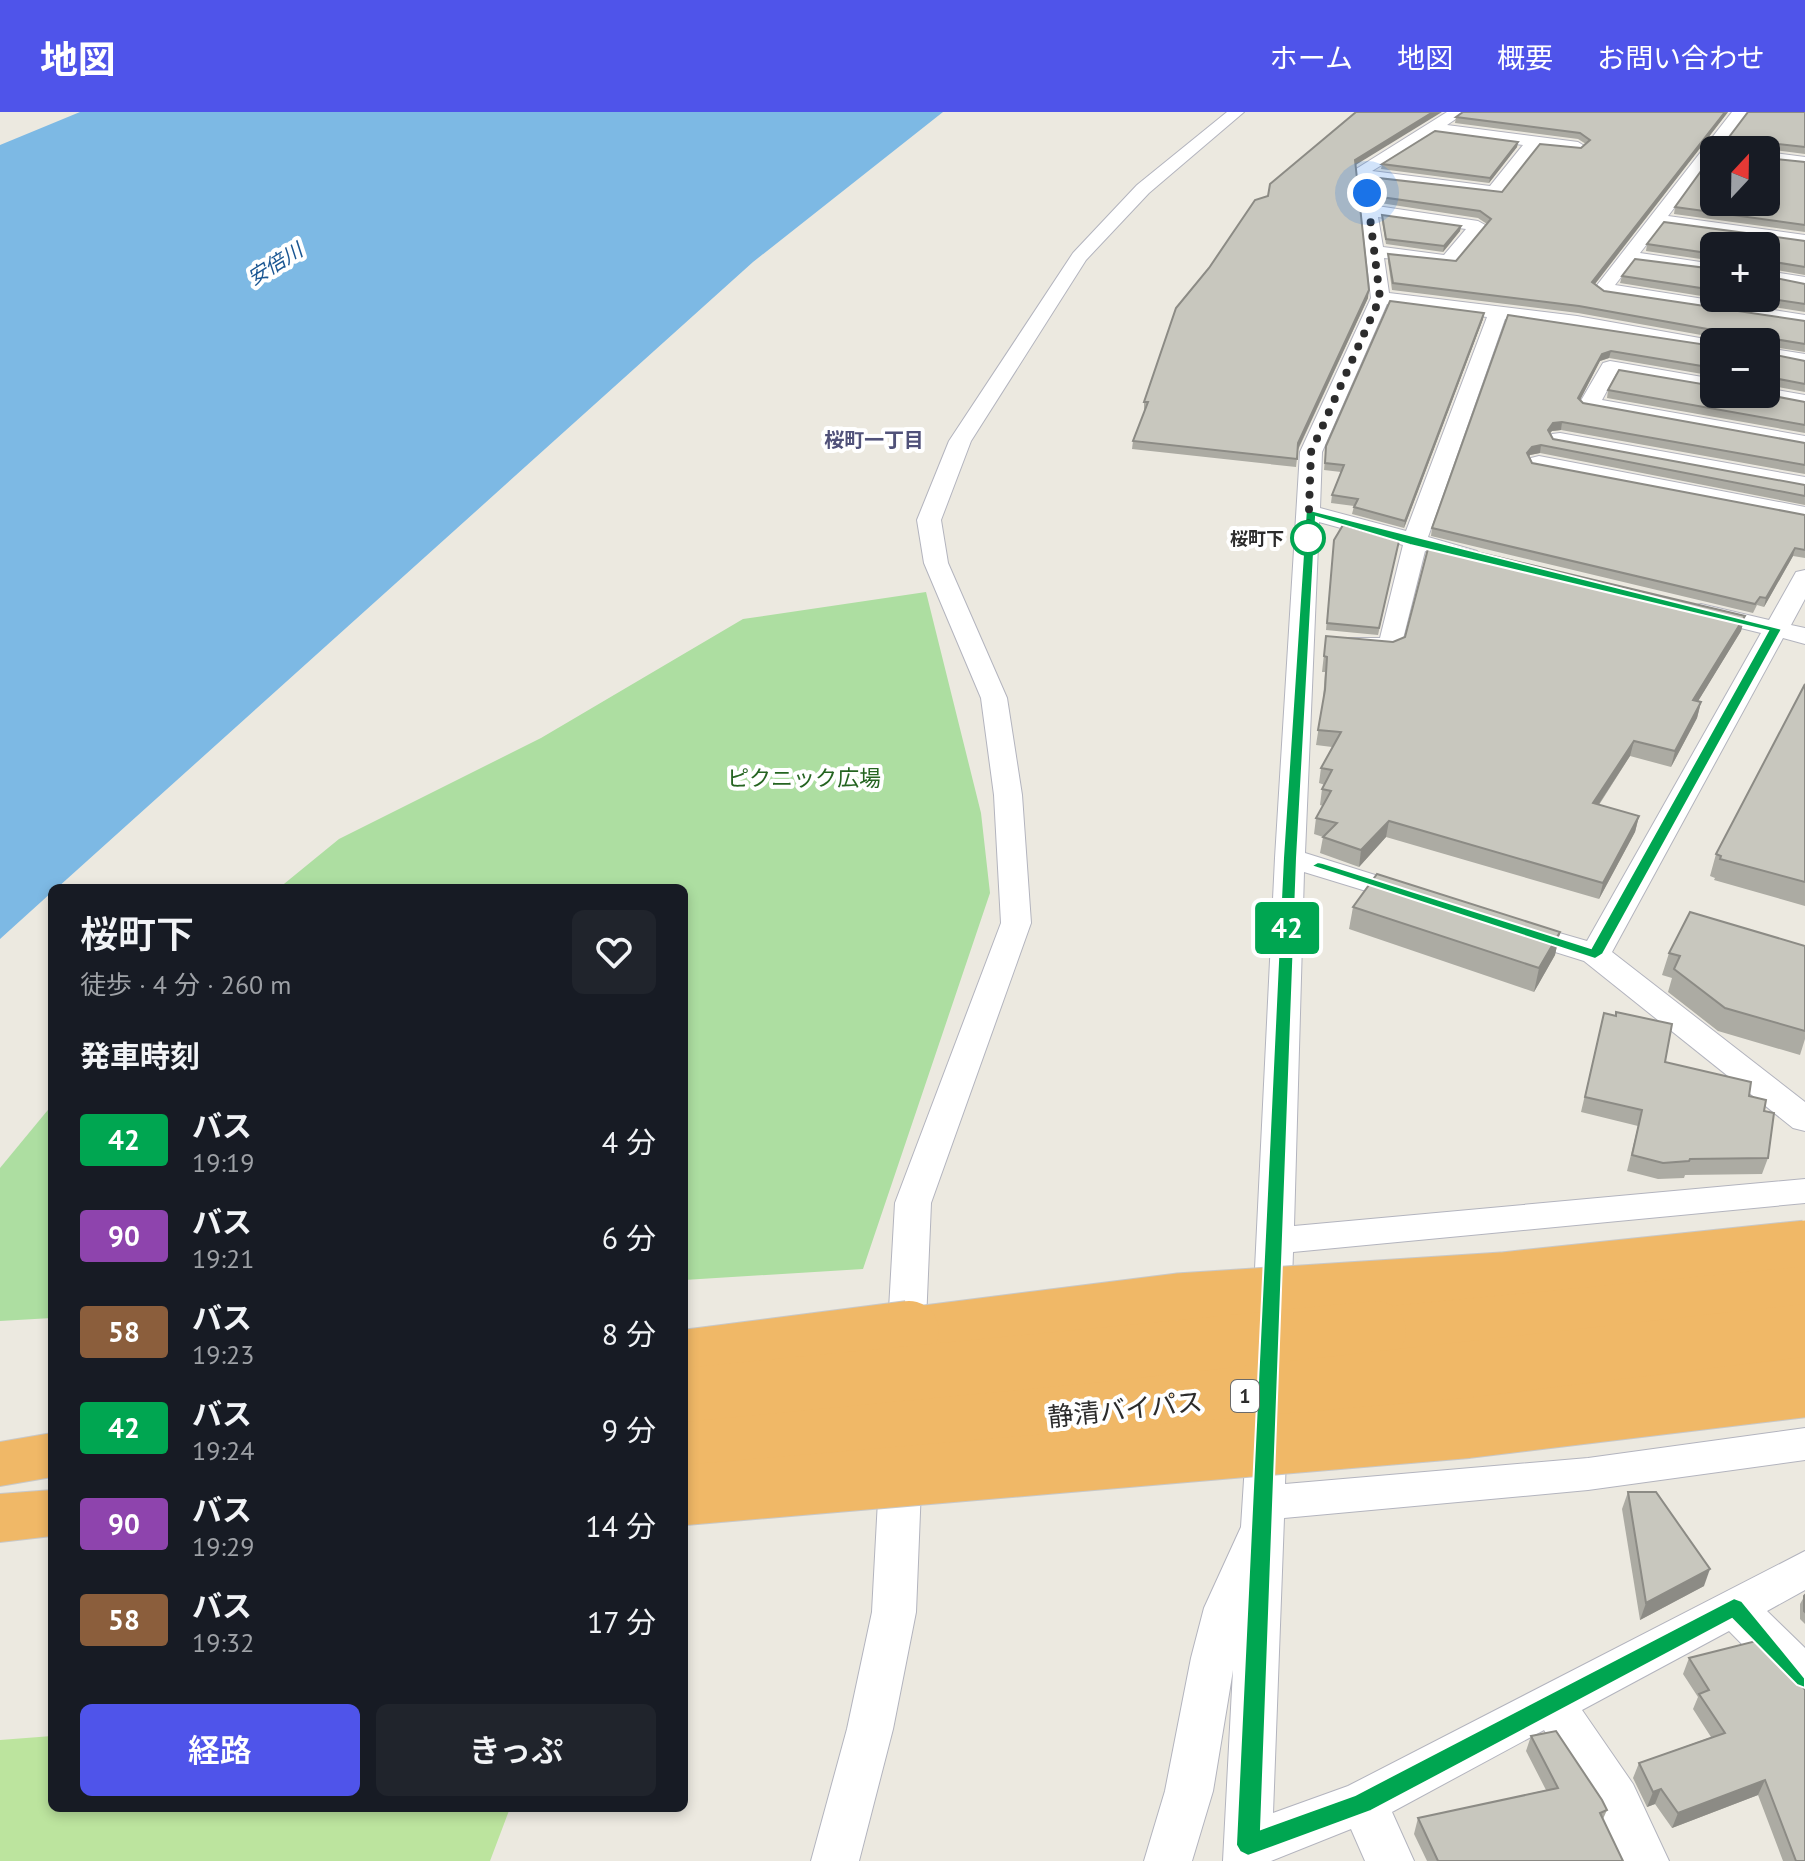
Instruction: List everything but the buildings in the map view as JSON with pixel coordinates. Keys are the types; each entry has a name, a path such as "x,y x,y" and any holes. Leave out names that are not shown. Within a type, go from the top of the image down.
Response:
{"highway":[{"path":"688,1359 1178,1297 1502,1276 1805,1244"},
{"path":"688,1398 1805,1290"},
{"name":"静清バイパス","path":"688,1452 1093,1413 1805,1334"},
{"path":"688,1495 1467,1428 1805,1387"},
{"path":"0,1465 48,1456"},
{"path":"0,1465 48,1462"},
{"path":"0,1518 48,1513"},
{"path":"0,1530 48,1528"}],"street":[{"path":"835,1861 870,1729 894,1612 913,1203 1016,923 1008,795 994,698 936,563 929,520 960,441 1079,257 1143,189 1236,112"},
{"path":"1723,136 1740,112"},
{"path":"1578,147 1534,141 1445,120 1364,169 1380,298 1311,452 1310,512 1318,641 1290,858 1248,1853 1363,1803 1805,1569"},
{"path":"1365,175 1494,192 1534,141"},
{"path":"1780,159 1805,162"},
{"path":"1700,167 1603,289 1805,321"},
{"path":"1369,210 1478,226 1449,261 1375,251"},
{"path":"1658,220 1805,240"},
{"path":"1634,250 1700,252"},
{"path":"1634,250 1700,266"},
{"path":"1780,263 1805,267"},
{"path":"1780,279 1805,283"},
{"path":"1380,298 1577,322 1700,343"},
{"path":"1318,641 1391,646 1414,542 1498,312"},
{"path":"1780,356 1805,360"},
{"path":"1700,383 1610,367 1589,404 1805,442"},
{"path":"1780,397 1805,401"},
{"path":"1560,439 1805,484"},
{"path":"1539,463 1805,514"},
{"path":"1310,512 1499,563"},
{"path":"1595,954 1805,577"},
{"path":"1674,605 1805,636"},
{"path":"1290,858 1436,904"},
{"path":"1494,922 1595,954 1804,1115"},
{"path":"1275,1241 1805,1191"},
{"path":"1264,1511 1588,1474 1805,1444"},
{"path":"1168,1861 1189,1791 1213,1658 1226,1608 1264,1511"},
{"path":"1734,1607 1805,1678"},
{"path":"1552,1703 1616,1799 1645,1861"},
{"path":"1363,1803 1390,1861"}],"green space":[{"name":"ピクニック広場","path":"926,592 981,813 990,893 863,1269 688,1280 688,884 284,884 339,839 541,738 743,619"},
{"path":"48,1110 48,1318 0,1321 0,1168"},
{"path":"48,1736 48,1812 508,1812 490,1861 0,1861 0,1740"}],"water":[{"name":"安倍川","path":"80,112 943,112 753,262 61,884 48,884 48,896 0,939 0,145"}],"bus line":[{"name":"42","path":"1318,866 1595,954 1775,629 1414,542 1310,512 1290,858 1248,1845 1363,1803 1734,1607 1805,1678"}],"place":[{"name":"桜町下","path":"1308,538"}],"district":[{"name":"桜町一丁目","path":"874,440"}],"route":[{"path":"1308,538 1311,452 1380,298 1367,193"}]}
